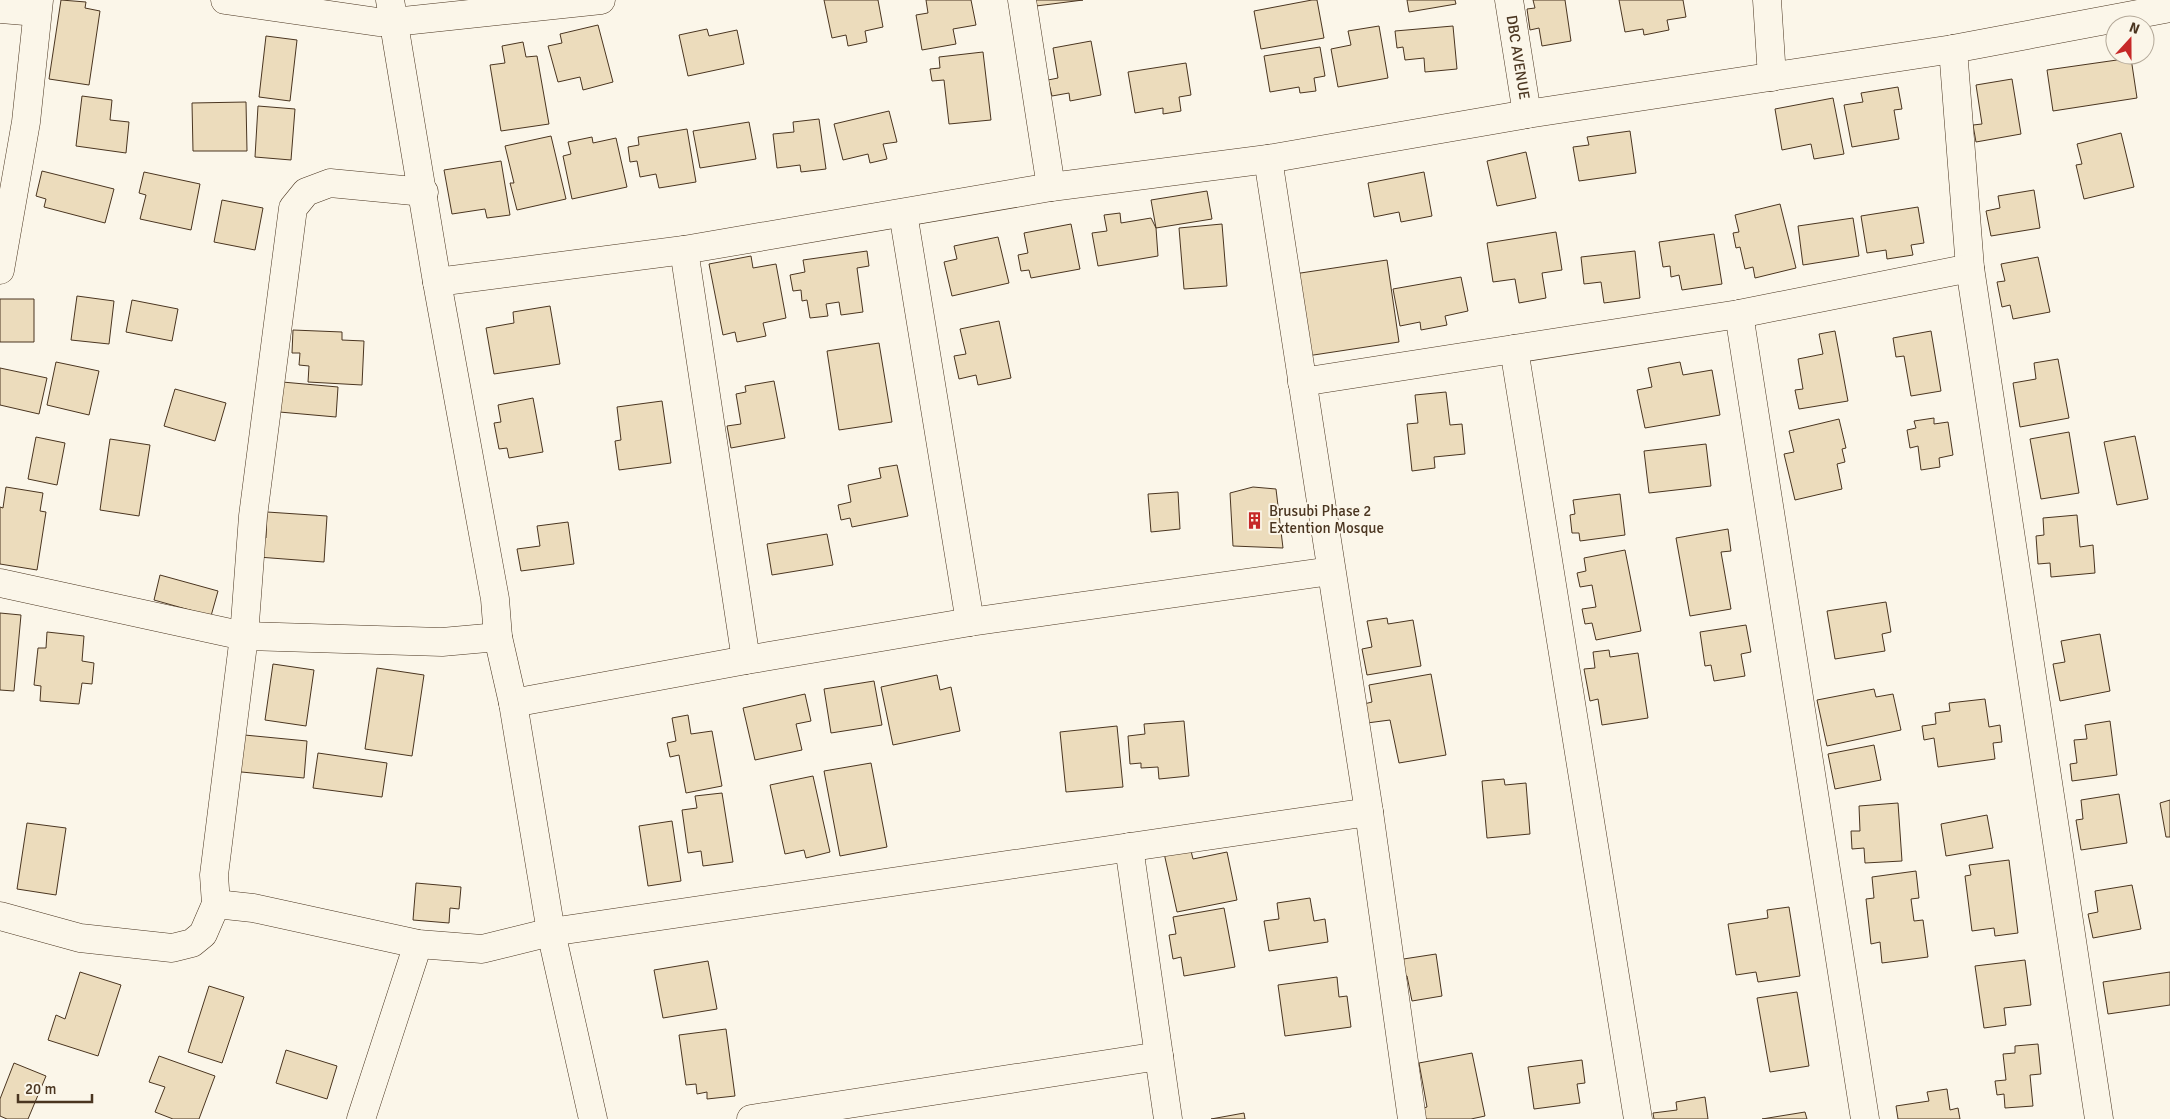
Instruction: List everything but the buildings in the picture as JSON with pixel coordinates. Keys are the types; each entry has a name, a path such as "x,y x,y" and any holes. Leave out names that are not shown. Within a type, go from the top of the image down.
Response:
{"street":[{"path":"225,0 378,22 392,11 600,0"},
{"path":"1022,0 1051,187"},
{"name":"DBC AVENUE","path":"1509,0 1528,114"},
{"path":"1767,0 1772,76"},
{"path":"0,9 38,6 26,122 0,270"},
{"path":"438,282 684,250 1051,187 1268,159 1528,114 1953,49 2170,8"},
{"path":"392,11 495,599 498,636 513,703 551,932 593,1119"},
{"path":"1953,49 1970,268 2099,1119"},
{"path":"1268,159 1369,812 1412,1119"},
{"path":"0,916 80,938 172,948 192,943 203,934 216,904 215,865 244,636 253,516 292,208 306,192 330,182 424,192"},
{"path":"903,213 970,622"},
{"path":"684,250 746,660"},
{"path":"1302,382 1739,314 1970,268"},
{"path":"1739,314 1866,1119"},
{"path":"1514,349 1638,1119"},
{"path":"513,703 746,660 970,622 1331,571"},
{"path":"0,583 244,636 442,642 498,636"},
{"path":"216,904 253,908 418,944 482,949 551,932 1369,812"},
{"path":"1129,847 1168,1119"},
{"path":"361,1119 418,944"},
{"path":"751,1119 1159,1056"}],"place":[{"name":"Brusubi Phase 2 Extention Mosque","path":"1255,520"}]}
